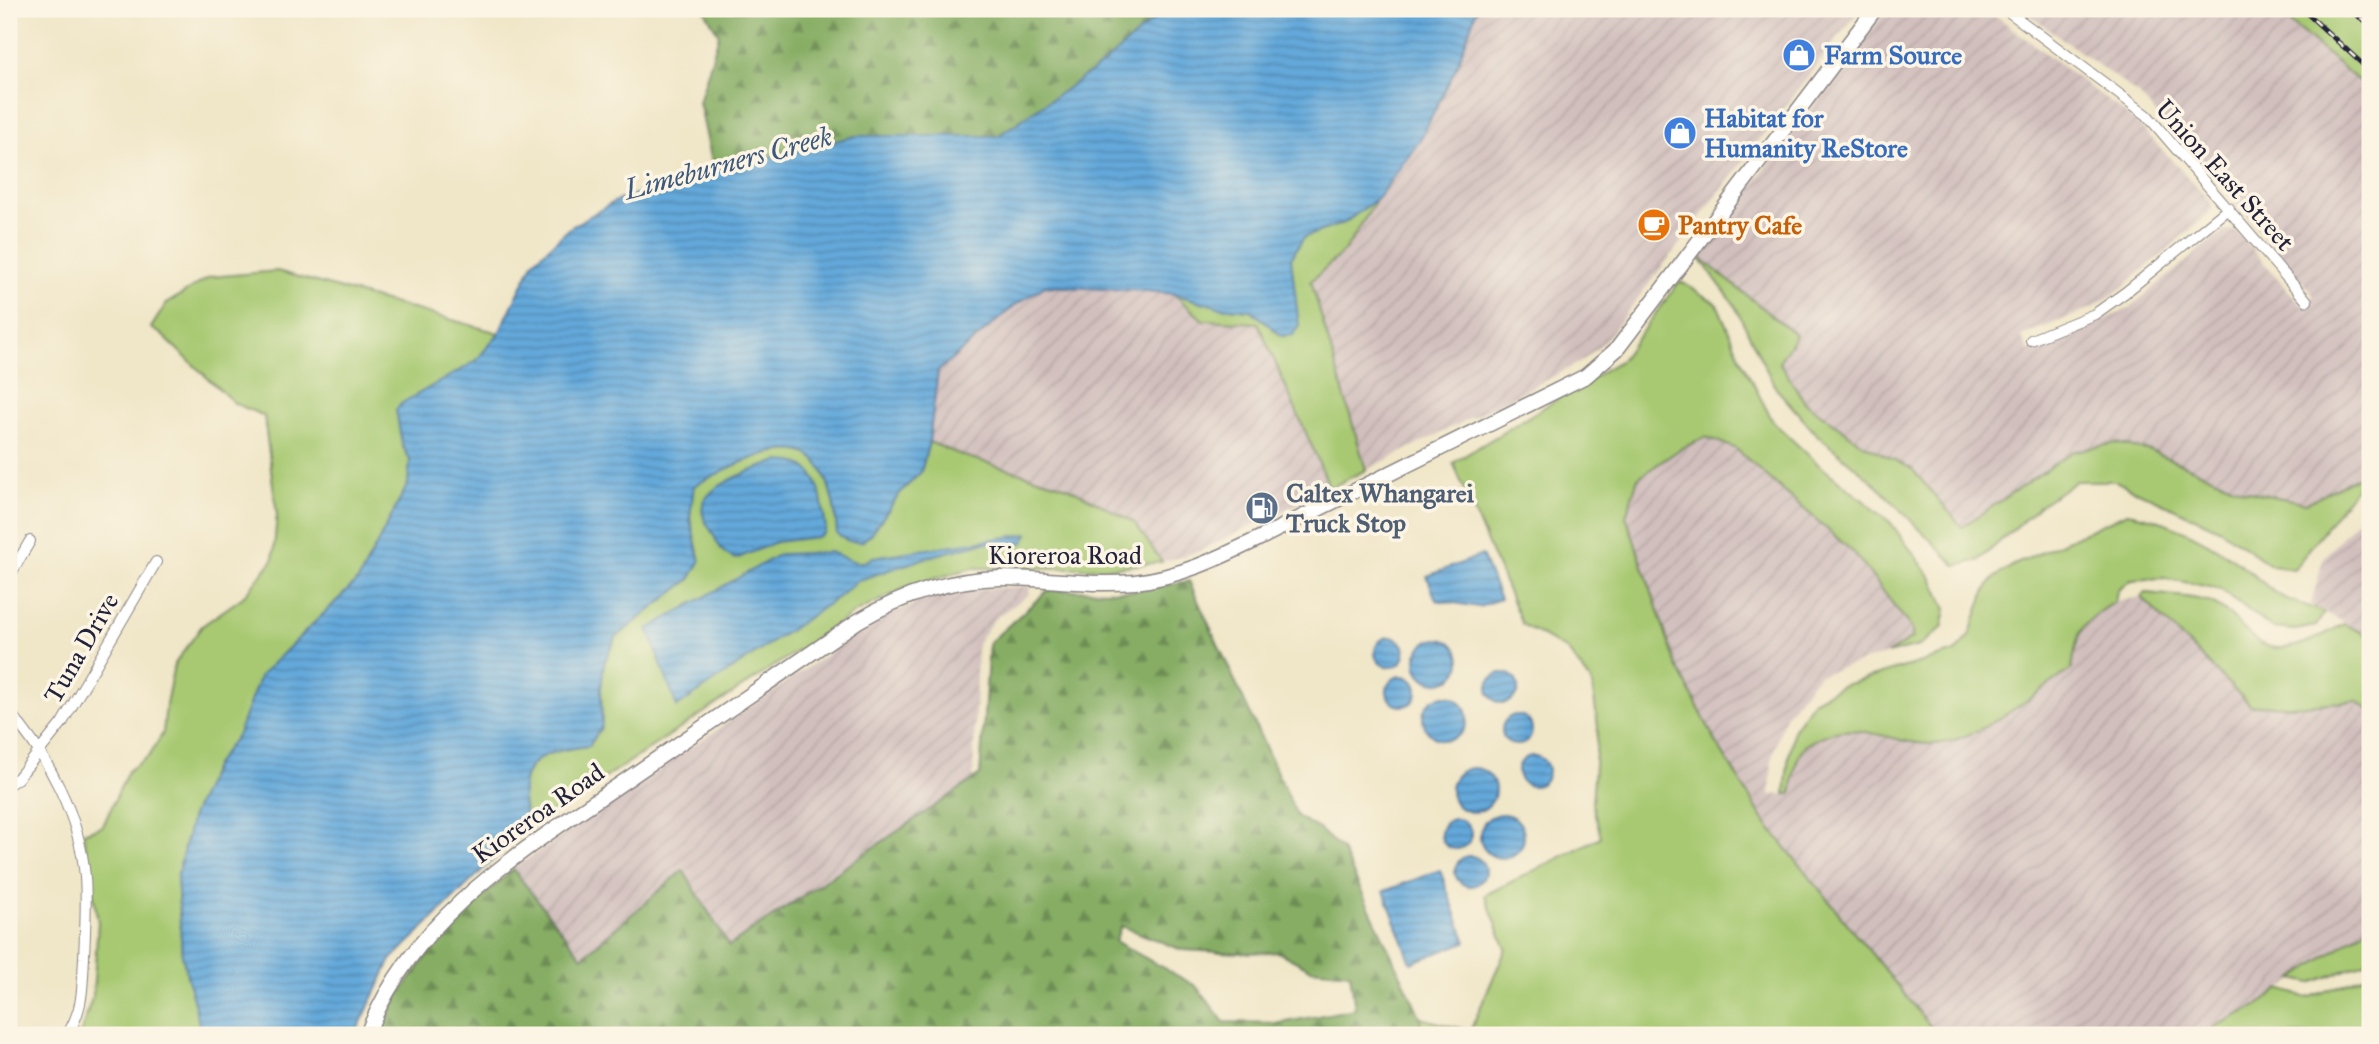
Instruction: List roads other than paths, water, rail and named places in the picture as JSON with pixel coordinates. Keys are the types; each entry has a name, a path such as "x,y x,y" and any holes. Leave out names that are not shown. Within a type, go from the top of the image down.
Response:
{"main road":[{"name":"Kioreroa Road","path":"367,1035 386,992 422,940 480,883 858,621 889,603 931,588 975,580 1000,578 1132,582 1188,570 1209,563 1586,376 1616,349 1875,9"}],"street":[{"name":"Union East Street","path":"2005,9 2147,115 2307,301"},
{"path":"2031,340 2095,314 2229,208"},
{"path":"9,577 30,541"},
{"name":"Tuna Drive","path":"9,784 18,778 62,723 156,562"},
{"path":"9,712 39,753 65,801 74,825 85,874 86,913 81,1000 78,1018 67,1035"}],"water":[{"path":"1166,9 1477,9 1456,68 1420,140 1377,199 1344,223 1304,237 1291,258 1299,325 1293,335 1282,336 1251,310 1219,307 1174,294 1045,286 1014,306 938,371 929,442 921,472 901,492 871,534 862,542 848,541 837,534 833,502 826,478 815,460 807,454 780,451 765,454 733,466 694,486 690,518 700,562 690,579 616,637 604,663 601,689 602,726 589,746 546,755 530,767 523,789 525,816 517,836 391,960 355,1035 202,1035 182,955 177,877 192,816 215,765 238,734 260,676 359,579 408,484 410,460 402,445 396,410 402,403 476,361 499,333 534,261 571,227 614,202 674,181 856,136 998,136 1104,63"},
{"path":"779,461 805,467 816,481 822,500 826,528 824,533 817,537 776,542 736,559 727,555 706,521 702,510 704,502 708,495 726,482"},
{"path":"1028,534 1023,543 982,543 859,580 837,598 677,707 648,629 780,554 830,552 855,562 864,562 873,557"},
{"path":"1482,555 1500,599 1479,607 1436,600 1427,576"},
{"path":"1390,637 1401,641 1405,652 1401,663 1390,667 1379,663 1375,652 1379,641"},
{"path":"1438,639 1453,646 1460,661 1453,676 1438,683 1423,676 1416,661 1423,646"},
{"path":"1503,673 1514,677 1518,688 1514,699 1503,703 1492,699 1488,688 1492,677"},
{"path":"1402,676 1413,680 1417,691 1413,702 1402,706 1391,702 1387,691 1391,680"},
{"path":"1445,696 1460,703 1467,718 1460,733 1445,740 1430,733 1423,718 1430,703"},
{"path":"1517,715 1528,719 1532,730 1528,741 1517,745 1506,741 1502,730 1506,719"},
{"path":"1533,756 1544,760 1548,771 1544,782 1533,786 1522,782 1518,771 1522,760"},
{"path":"1473,768 1488,775 1495,790 1488,805 1473,812 1458,805 1451,790 1458,775"},
{"path":"1502,814 1517,821 1524,836 1517,851 1502,858 1487,851 1480,836 1487,821"},
{"path":"1456,819 1467,823 1471,834 1467,845 1456,849 1445,845 1441,834 1445,823"},
{"path":"1470,856 1481,860 1485,871 1481,882 1470,886 1459,882 1455,871 1459,860"},
{"path":"1440,870 1466,942 1411,963 1384,891"}],"railway":[{"path":"2302,9 2370,71"},
{"path":"2347,9 2370,24"}],"place":[{"name":"Farm Source","path":"1799,55"},
{"name":"Habitat for Humanity ReStore","path":"1680,133"},
{"name":"Pantry Cafe","path":"1654,225"},
{"name":"Caltex Whangarei Truck Stop","path":"1262,508"}],"water label":[{"name":"Limeburners Creek","path":"728,163"}]}
